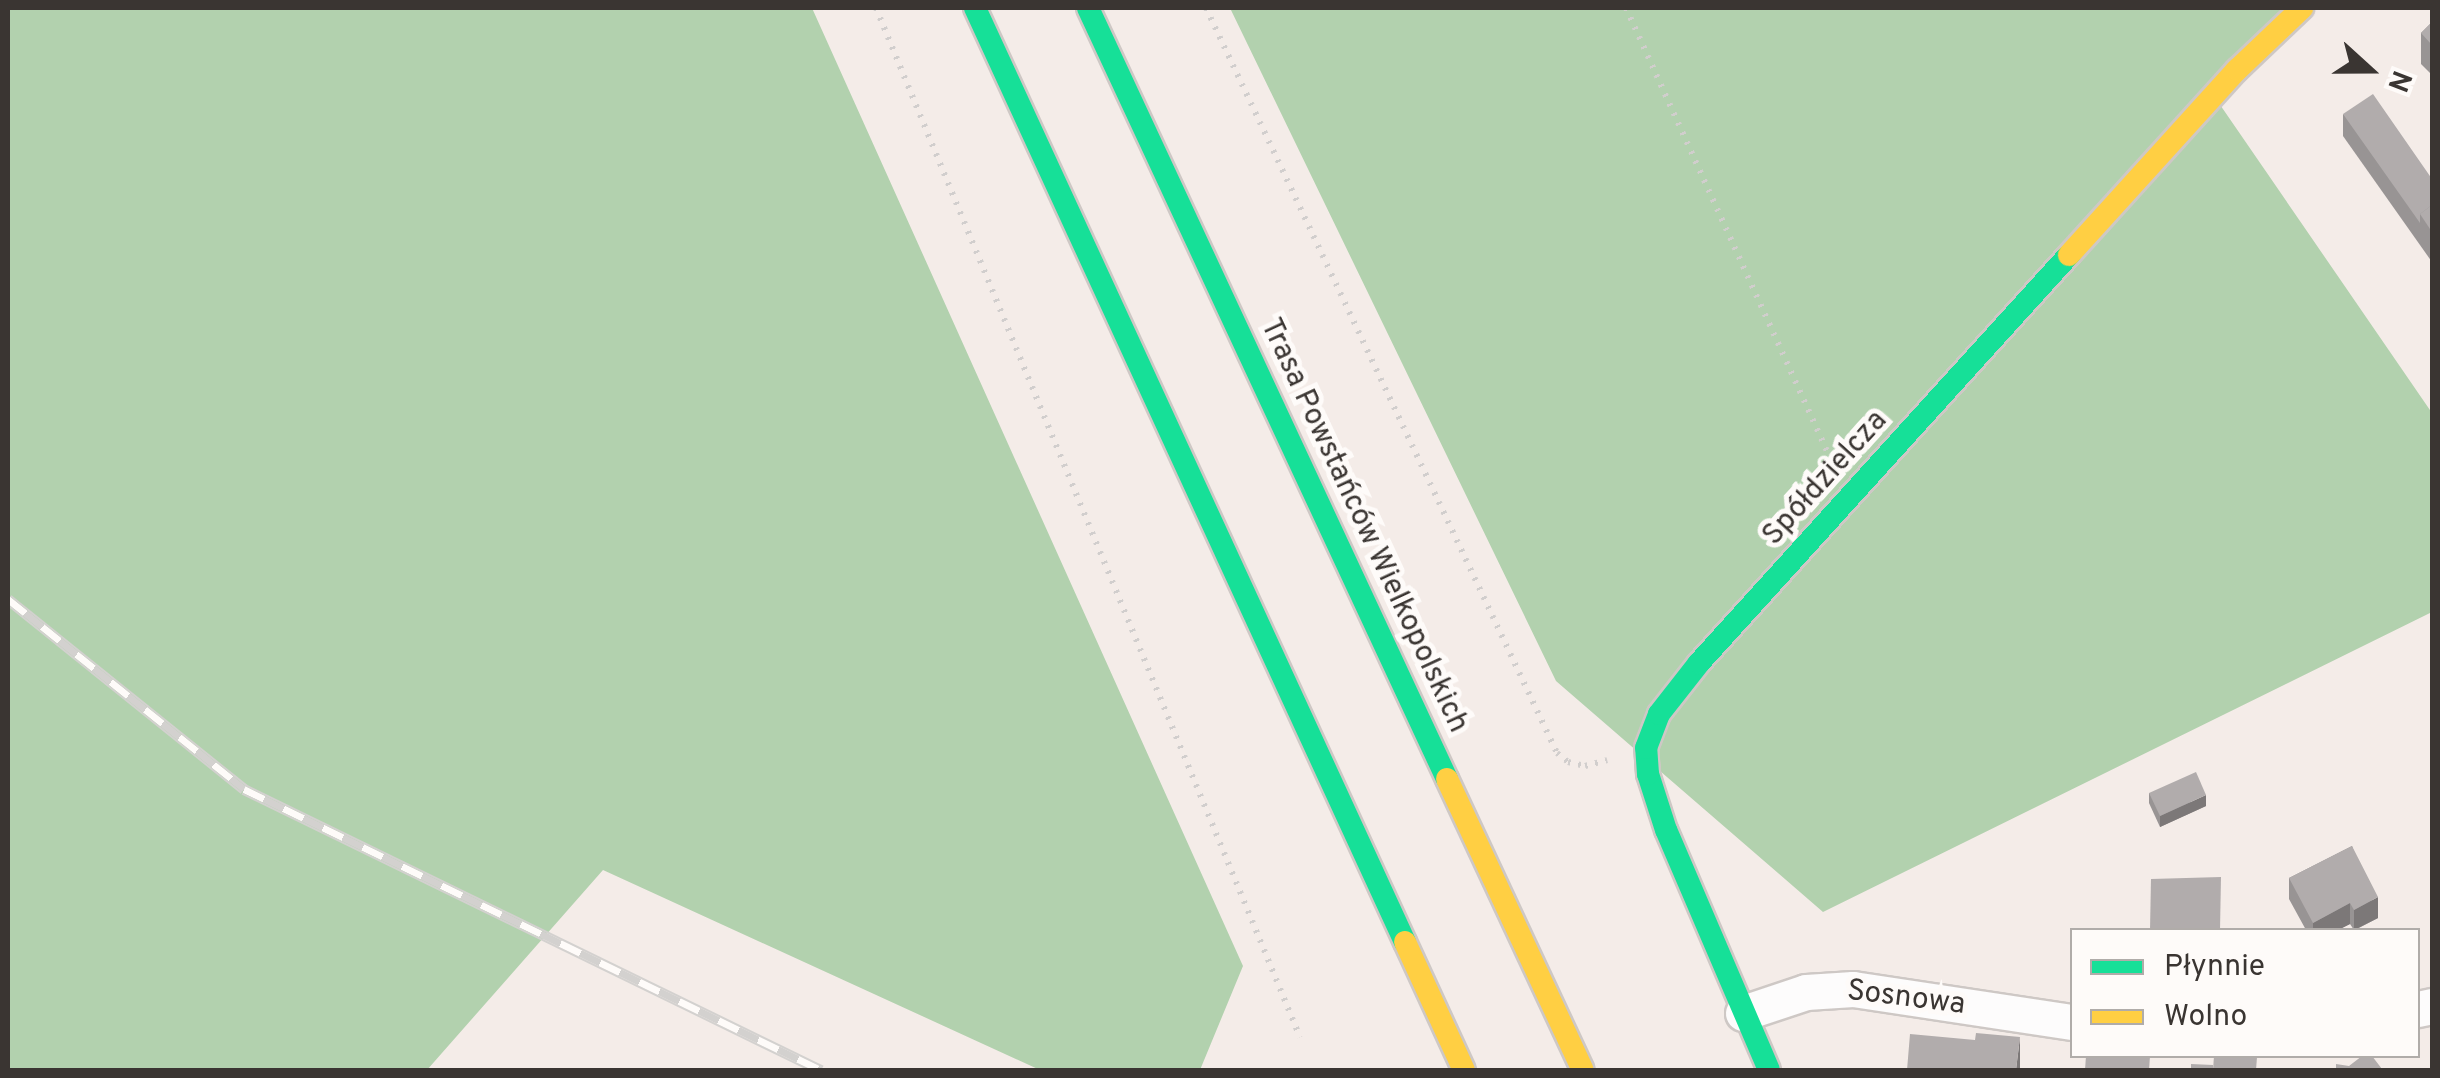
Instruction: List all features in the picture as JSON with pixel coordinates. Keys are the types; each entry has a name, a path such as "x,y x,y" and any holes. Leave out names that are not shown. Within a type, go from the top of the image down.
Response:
{"main road":[{"path":"975,8 1464,1070"},
{"name":"Trasa Powstańców Wielkopolskich","path":"1088,8 1583,1070"},
{"name":"Spółdzielcza","path":"1646,748 1659,714 1699,662 2237,70 2302,8"},
{"path":"1646,748 1648,774 1666,830 1769,1070"}],"street":[{"name":"Sosnowa","path":"1743,1013 1806,992 1853,988 2070,1022"}],"path":[{"path":"876,8 1300,1037"},
{"path":"1206,8 1557,753 1568,762 1585,766 1646,748"},
{"path":"1626,8 1848,498"}],"green space":[{"path":"8,8 812,8 1243,966 1200,1070 1040,1070 603,870 427,1070 8,1070"},
{"path":"1230,8 2305,8 2214,96 2432,413 2432,612 1823,912 1556,681"}],"building":[{"path":"2432,22 2432,45 2421,33"},
{"path":"2373,94 2432,179 2432,205 2420,214 2420,223 2343,114"},
{"path":"2432,205 2432,232 2420,214"},
{"path":"2196,772 2206,795 2160,816 2149,793"},
{"path":"2352,846 2378,897 2354,910 2350,903 2313,923 2289,878"},
{"path":"2221,877 2220,928 2150,928 2151,879"},
{"path":"1976,1033 2020,1037 2016,1070 1907,1070 1910,1034 1975,1040"},
{"path":"2086,1058 2150,1058 2149,1070 2085,1070"},
{"path":"2214,1058 2257,1058 2256,1070 2213,1070"},
{"path":"2359,1058 2374,1058 2382,1069 2398,1070 2336,1070 2336,1064 2349,1066"},
{"path":"2191,1064 2213,1065 2213,1070 2191,1070"}],"railway":[{"path":"8,599 244,789 821,1070"}],"traffic: fast":[{"path":"975,8 1405,942"},
{"path":"1088,8 1447,779"},
{"path":"1769,1070 1666,830 1648,774 1646,748 1659,714 1699,663 2069,255"}],"traffic: slow":[{"path":"2069,255 2237,70 2302,8"},
{"path":"1447,779 1583,1070"},
{"path":"1405,942 1464,1070"}]}
